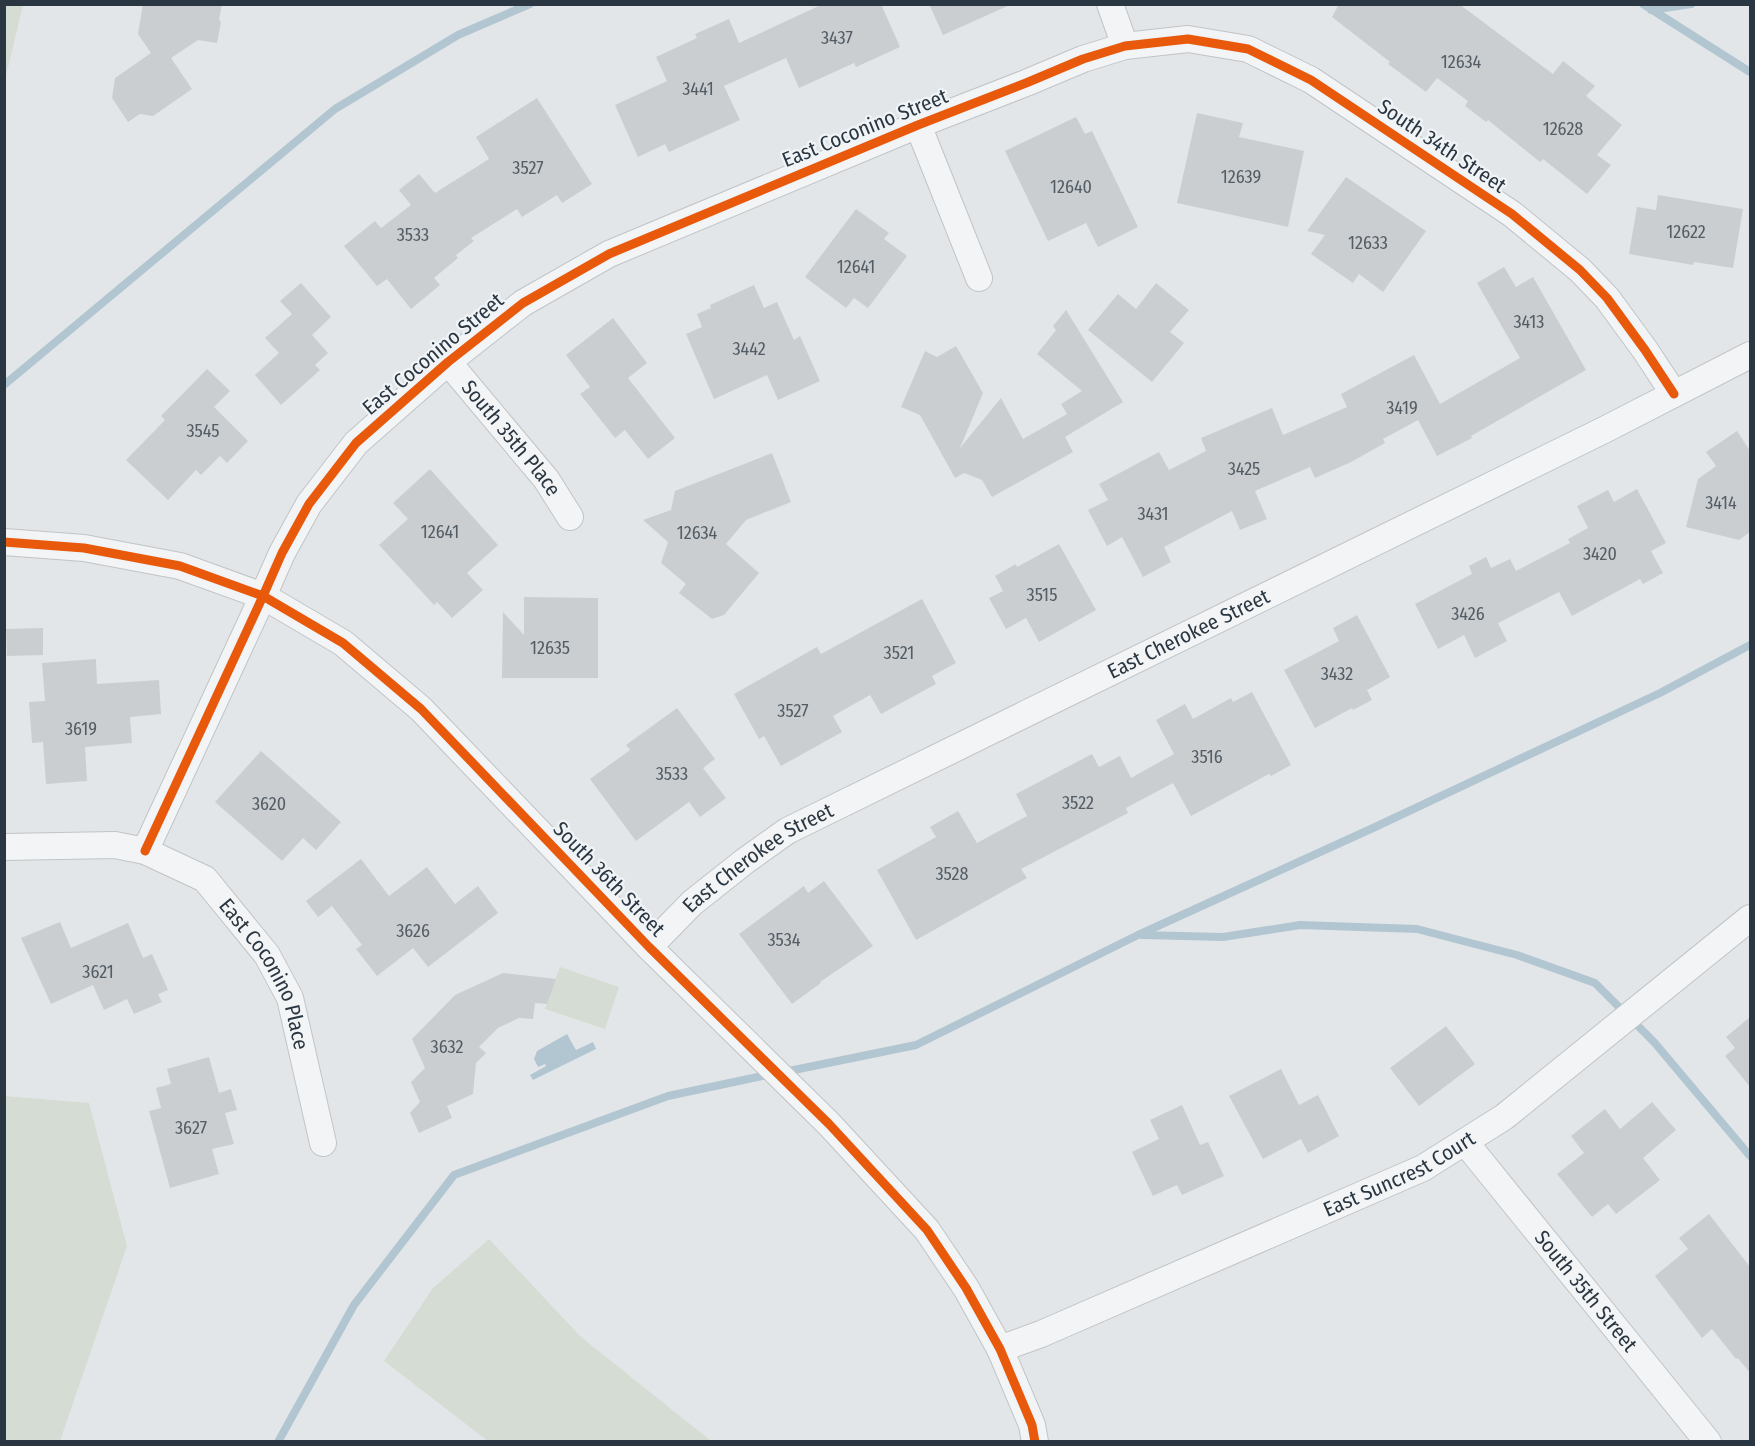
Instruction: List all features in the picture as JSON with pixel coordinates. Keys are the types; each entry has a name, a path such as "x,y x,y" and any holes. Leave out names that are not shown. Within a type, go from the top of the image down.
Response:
{"street":[{"path":"1110,4 1125,46"},
{"name":"South 34th Street","path":"1125,46 1188,39 1248,49 1311,80 1512,214 1580,270 1607,298 1674,394"},
{"name":"East Coconino Street","path":"145,851 282,553 309,504 356,443 448,362 523,303 609,254 918,125 1083,59 1125,46"},
{"path":"918,125 979,278"},
{"name":"East Cherokee Street","path":"650,947 692,903 786,831 1604,430 1750,355"},
{"name":"South 35th Place","path":"448,362 546,479 570,517"},
{"name":"South 36th Street","path":"4,542 84,548 180,567 264,596 343,642 421,709 650,947 829,1124 927,1230 966,1288 1000,1349 1032,1425 1035,1442"},
{"name":"East Coconino Place","path":"4,847 115,845 145,851 205,879 267,955 290,998 323,1143"},
{"name":"East Suncrest Court","path":"1000,1349 1052,1329 1423,1168 1504,1117 1750,918"},
{"name":"South 35th Street","path":"1465,1142 1708,1442"}],"shaded area":[{"path":"4,5 23,5 5,80"},
{"path":"560,967 619,987 605,1029 545,1009"},
{"path":"5,1096 89,1103 127,1246 60,1441 5,1441"},
{"path":"489,1239 581,1337 711,1441 488,1441 384,1361 433,1288"}],"water":[{"path":"567,1034 576,1050 593,1042 596,1049 533,1080 530,1075 546,1066 545,1064 538,1067 534,1059 537,1051"}],"building":[{"path":"143,4 222,4 219,20 221,22 217,43 198,40 171,58 192,89 153,116 140,114 128,122 112,98 115,78 151,53 138,34"},
{"path":"823,4 881,4 900,47 856,67 854,63 799,88 786,58 724,86 740,120 669,152 665,144 638,157 615,105 667,81 656,57 697,38 695,34 729,19 739,43"},
{"path":"929,4 1012,4 943,35"},
{"path":"1339,4 1459,4 1553,74 1563,61 1595,86 1586,96 1622,125 1597,155 1611,165 1587,194 1543,159 1540,162 1488,120 1486,122 1465,106 1468,101 1437,78 1426,92 1388,64 1390,62 1332,17"},
{"path":"537,98 592,184 562,203 557,195 522,217 517,209 471,238 474,241 456,255 458,258 434,278 440,285 411,309 387,279 377,286 344,246 375,221 381,228 411,205 399,190 419,174 435,193 489,159 476,137"},
{"path":"1197,113 1243,123 1239,137 1304,151 1288,227 1177,203"},
{"path":"1076,117 1085,134 1092,131 1138,227 1098,247 1086,223 1048,241 1005,151"},
{"path":"1346,177 1426,231 1383,292 1359,274 1353,283 1311,254 1325,235 1307,231"},
{"path":"1658,195 1743,209 1733,268 1694,262 1693,265 1629,254 1637,207 1656,210"},
{"path":"856,209 889,233 884,239 907,256 868,308 854,298 846,308 805,277"},
{"path":"1504,267 1516,287 1533,277 1586,370 1471,436 1472,438 1437,456 1418,420 1383,439 1385,443 1315,478 1310,467 1255,491 1267,519 1240,530 1232,511 1164,547 1171,562 1143,577 1122,537 1107,546 1088,510 1108,500 1099,484 1159,452 1169,470 1206,451 1201,438 1272,408 1283,435 1347,407 1341,394 1414,355 1440,404 1520,358 1477,283"},
{"path":"301,283 331,317 312,335 328,353 315,365 320,370 281,405 255,375 279,353 265,338 292,314 280,301"},
{"path":"1156,283 1189,310 1170,332 1184,343 1152,382 1088,330 1118,294 1136,309"},
{"path":"754,285 764,308 777,302 794,340 800,336 820,381 778,400 767,375 714,399 686,334 702,327 697,314 711,308 710,305"},
{"path":"1066,310 1123,402 1065,437 1073,452 992,497 982,480 964,473 955,478 920,415 901,407 925,351 937,357 956,346 983,393 960,448 1001,398 1023,439 1067,414 1061,404 1082,391 1037,354 1056,330 1053,326"},
{"path":"613,318 647,363 628,378 675,438 648,459 625,430 615,438 580,394 590,387 566,355"},
{"path":"207,369 230,391 214,407 248,441 227,463 220,456 201,475 196,470 168,500 126,460 165,420 161,416"},
{"path":"1737,431 1750,451 1750,532 1739,540 1686,527 1698,479 1716,466 1706,452"},
{"path":"772,453 791,502 746,520 726,544 759,573 724,615 712,619 679,593 686,584 661,563 668,542 643,520 671,510 675,491"},
{"path":"430,469 498,545 467,573 483,590 452,618 437,602 434,605 379,545 408,519 393,503"},
{"path":"1637,489 1666,543 1651,551 1663,573 1643,584 1640,579 1572,616 1559,592 1498,623 1507,641 1475,658 1464,635 1438,649 1415,604 1472,574 1469,566 1486,557 1491,568 1510,559 1516,571 1570,543 1568,539 1588,528 1577,506 1608,490 1614,502"},
{"path":"1059,544 1096,610 1039,642 1026,618 1006,629 989,598 1003,591 995,576"},
{"path":"524,597 598,598 598,678 502,678 503,612 524,635"},
{"path":"922,599 956,663 932,676 936,684 881,714 870,695 833,716 842,732 781,766 764,736 759,739 734,694 817,647 821,654"},
{"path":"1357,615 1390,677 1367,690 1372,700 1315,728 1284,670 1339,641 1333,628"},
{"path":"43,628 43,655 7,656 6,629"},
{"path":"96,659 97,684 159,680 161,714 130,717 132,743 85,747 87,781 46,784 43,742 32,743 29,702 45,701 42,663"},
{"path":"1252,692 1291,765 1271,776 1269,774 1191,816 1173,783 1126,808 1128,813 1021,869 1027,878 916,940 877,870 936,837 930,827 958,811 977,843 1027,816 1016,794 1092,754 1099,767 1120,756 1131,778 1174,754 1156,720 1185,704 1193,719 1231,698 1233,702"},
{"path":"677,708 715,759 703,768 726,798 700,817 689,802 636,841 590,779 630,750 626,745"},
{"path":"261,751 341,822 316,850 303,838 282,861 215,802"},
{"path":"361,859 389,896 427,867 455,904 478,886 498,913 428,967 413,948 377,976 356,949 362,945 332,906 318,917 306,901"},
{"path":"824,881 873,946 792,1004 739,934 804,886 808,893"},
{"path":"60,922 71,948 128,923 143,958 152,954 168,990 158,994 162,1002 134,1014 127,999 104,1010 93,985 51,1004 21,938"},
{"path":"503,973 556,979 547,1004 535,1003 533,1019 519,1018 498,1028 479,1047 486,1053 476,1063 473,1094 447,1106 452,1118 419,1133 410,1113 420,1102 411,1082 425,1068 412,1039 455,995"},
{"path":"1750,1017 1750,1087 1725,1056 1735,1048 1726,1037"},
{"path":"1446,1026 1475,1064 1419,1106 1390,1068"},
{"path":"209,1057 219,1093 231,1089 237,1110 225,1113 234,1144 212,1149 219,1174 170,1188 149,1111 161,1108 156,1088 171,1084 167,1069"},
{"path":"1281,1069 1299,1105 1318,1095 1339,1136 1308,1153 1301,1139 1263,1159 1229,1096"},
{"path":"1652,1102 1676,1130 1643,1158 1660,1180 1616,1214 1608,1204 1592,1217 1557,1174 1584,1153 1571,1136 1605,1109 1620,1129"},
{"path":"1182,1105 1200,1145 1208,1142 1224,1176 1182,1195 1177,1185 1153,1196 1132,1152 1159,1139 1150,1120"},
{"path":"1709,1214 1750,1267 1750,1373 1712,1329 1702,1338 1655,1276 1688,1249 1679,1238"}],"waterway":[{"path":"4,385 335,109 458,35 530,4"},
{"path":"1643,4 1750,72"},
{"path":"1651,10 1691,4"},
{"path":"784,1072 916,1045 1138,935 1660,693 1750,645"},
{"path":"1142,935 1223,937 1300,925 1417,929 1517,955 1595,983 1654,1042 1750,1156"},
{"path":"278,1442 354,1305 454,1175 668,1096 772,1074"}],"cycle path":[{"path":"145,851 282,553 309,504 356,443 448,362 523,303 609,254 918,125 1083,59 1125,46 1188,39 1248,49 1311,80 1512,214 1580,270 1607,298 1674,394"},
{"path":"4,542 84,548 180,566 263,596 343,643 421,709 649,947 829,1124 927,1230 966,1288 1000,1349 1032,1425 1035,1442"}]}
